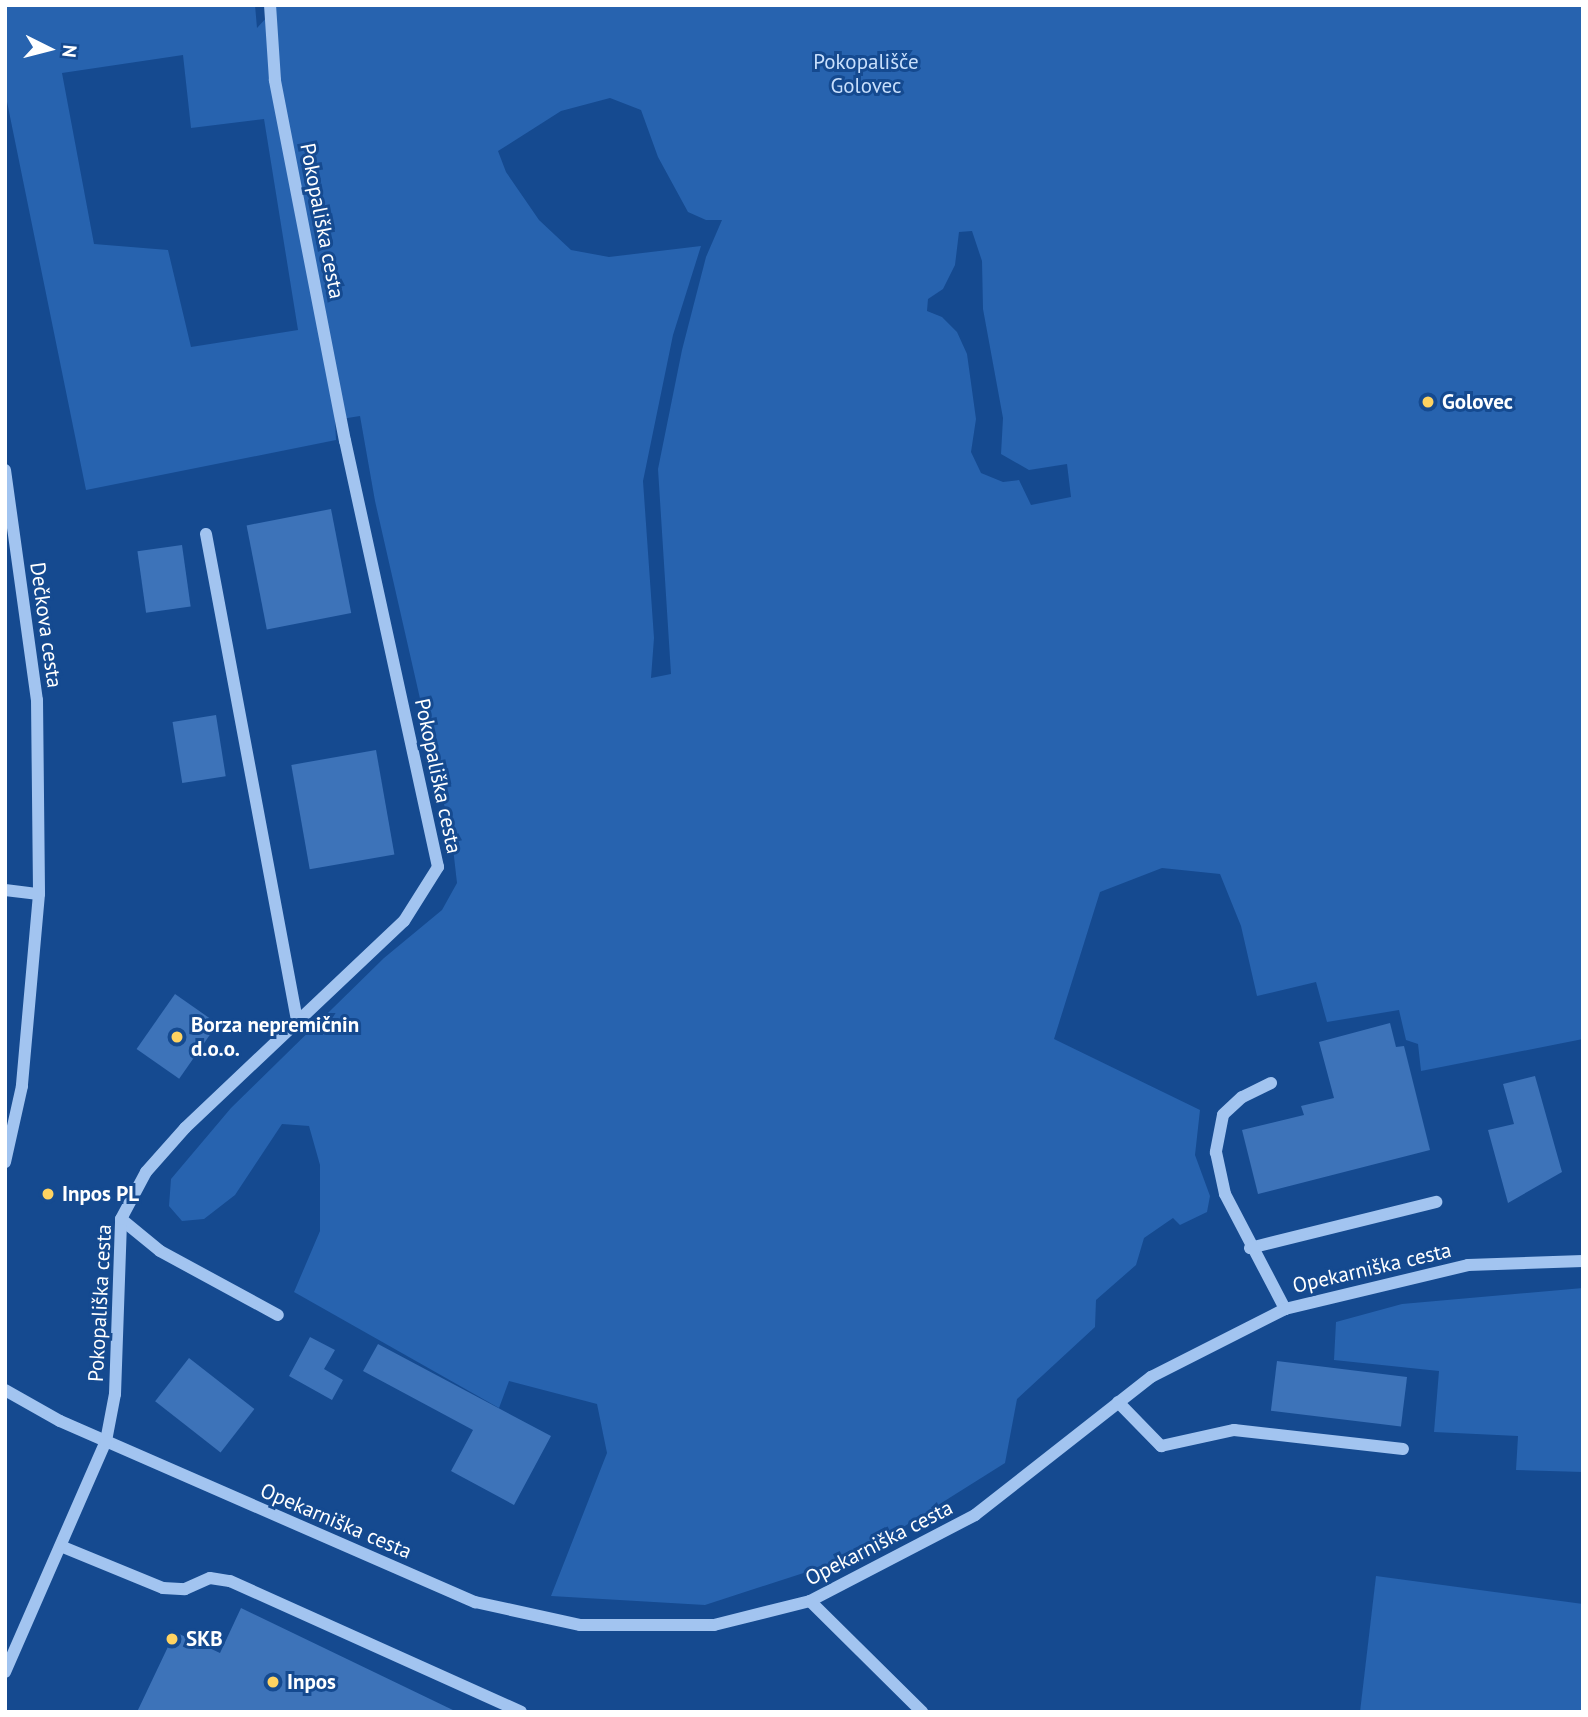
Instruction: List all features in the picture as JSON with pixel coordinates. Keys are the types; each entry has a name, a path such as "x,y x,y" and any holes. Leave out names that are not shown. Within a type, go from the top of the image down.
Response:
{"street":[{"name":"Pokopališka cesta","path":"5,1672 63,1547 106,1441 115,1395 121,1219 153,1163 404,921 438,867 340,414 275,80 270,5"},
{"name":"Dečkova cesta","path":"5,470 37,700 39,894 22,1086 5,1162"},
{"path":"206,534 297,1022"},
{"path":"5,890 39,894"},
{"path":"1271,1083 1242,1097 1223,1115 1216,1152 1225,1194 1250,1248 1285,1309"},
{"path":"1250,1248 1436,1202"},
{"path":"121,1219 160,1251 278,1315"},
{"name":"Opekarniška cesta","path":"5,1390 106,1441 475,1602 580,1625 714,1625 810,1601 975,1515 1151,1377 1285,1309 1468,1265 1582,1258"},
{"path":"1118,1402 1161,1446 1234,1430 1403,1449"},
{"path":"63,1547 163,1588 185,1589 209,1578 230,1581 521,1712"},
{"path":"810,1601 922,1712"}],"green space":[{"name":"Pokopališče Golovec","path":"5,5 255,5 257,28 278,5 1583,5 1583,1039 1421,1071 1418,1044 1406,1040 1399,1010 1327,1022 1316,982 1257,996 1241,926 1220,874 1162,868 1100,892 1054,1039 1200,1110 1195,1155 1210,1196 1207,1212 1180,1225 1173,1218 1144,1238 1136,1265 1096,1300 1095,1327 1017,1399 1005,1463 900,1529 819,1568 705,1605 551,1596 607,1453 597,1404 509,1381 499,1408 294,1292 320,1231 320,1165 309,1126 282,1124 235,1195 204,1219 182,1221 169,1206 171,1179 231,1108 384,958 442,910 457,883 452,839 375,501 360,416 335,420 336,440 86,490 5,92","holes":["183,55 191,128 264,119 298,330 191,347 168,250 94,244 62,73","610,98 641,110 658,157 688,212 706,220 722,220 706,257 682,350 658,469 671,674 651,678 654,638 643,481 673,335 701,246 609,257 571,250 539,220 506,172 498,151 561,111","972,231 982,261 983,309 1003,418 1001,454 1029,470 1067,464 1071,497 1031,505 1019,480 1003,482 981,473 971,452 976,419 967,354 957,332 942,317 927,311 928,299 943,289 955,265 959,232"]},
{"path":"1583,1288 1583,1472 1516,1470 1518,1436 1434,1432 1439,1371 1334,1360 1336,1322 1402,1304"},
{"path":"1376,1576 1583,1604 1583,1712 1360,1712"}],"building":[{"path":"331,509 351,613 267,629 247,525"},
{"path":"182,545 191,606 146,613 137,551"},
{"path":"216,715 226,776 182,783 173,722"},
{"path":"376,750 394,854 310,869 291,765"},
{"name":"Borza nepremičnin d.o.o.","path":"175,994 218,1024 179,1079 137,1049"},
{"path":"1390,1023 1396,1047 1404,1046 1430,1150 1258,1194 1242,1130 1304,1115 1301,1106 1334,1098 1319,1042"},
{"path":"1535,1076 1562,1172 1508,1203 1488,1130 1514,1124 1503,1084"},
{"path":"310,1337 335,1350 324,1369 343,1380 332,1400 289,1376"},
{"path":"378,1344 551,1436 514,1505 451,1471 473,1430 363,1371"},
{"path":"189,1358 254,1409 221,1452 155,1401"},
{"path":"1277,1361 1407,1377 1401,1427 1271,1411"},
{"name":"Inpos","path":"241,1608 457,1712 137,1712 175,1632 220,1653"}],"place":[{"name":"Golovec","path":"1428,402"},
{"name":"Borza nepremičnin d.o.o.","path":"177,1037"},
{"name":"Inpos PL","path":"48,1194"},
{"name":"SKB","path":"172,1639"},
{"name":"Inpos","path":"273,1682"}]}
